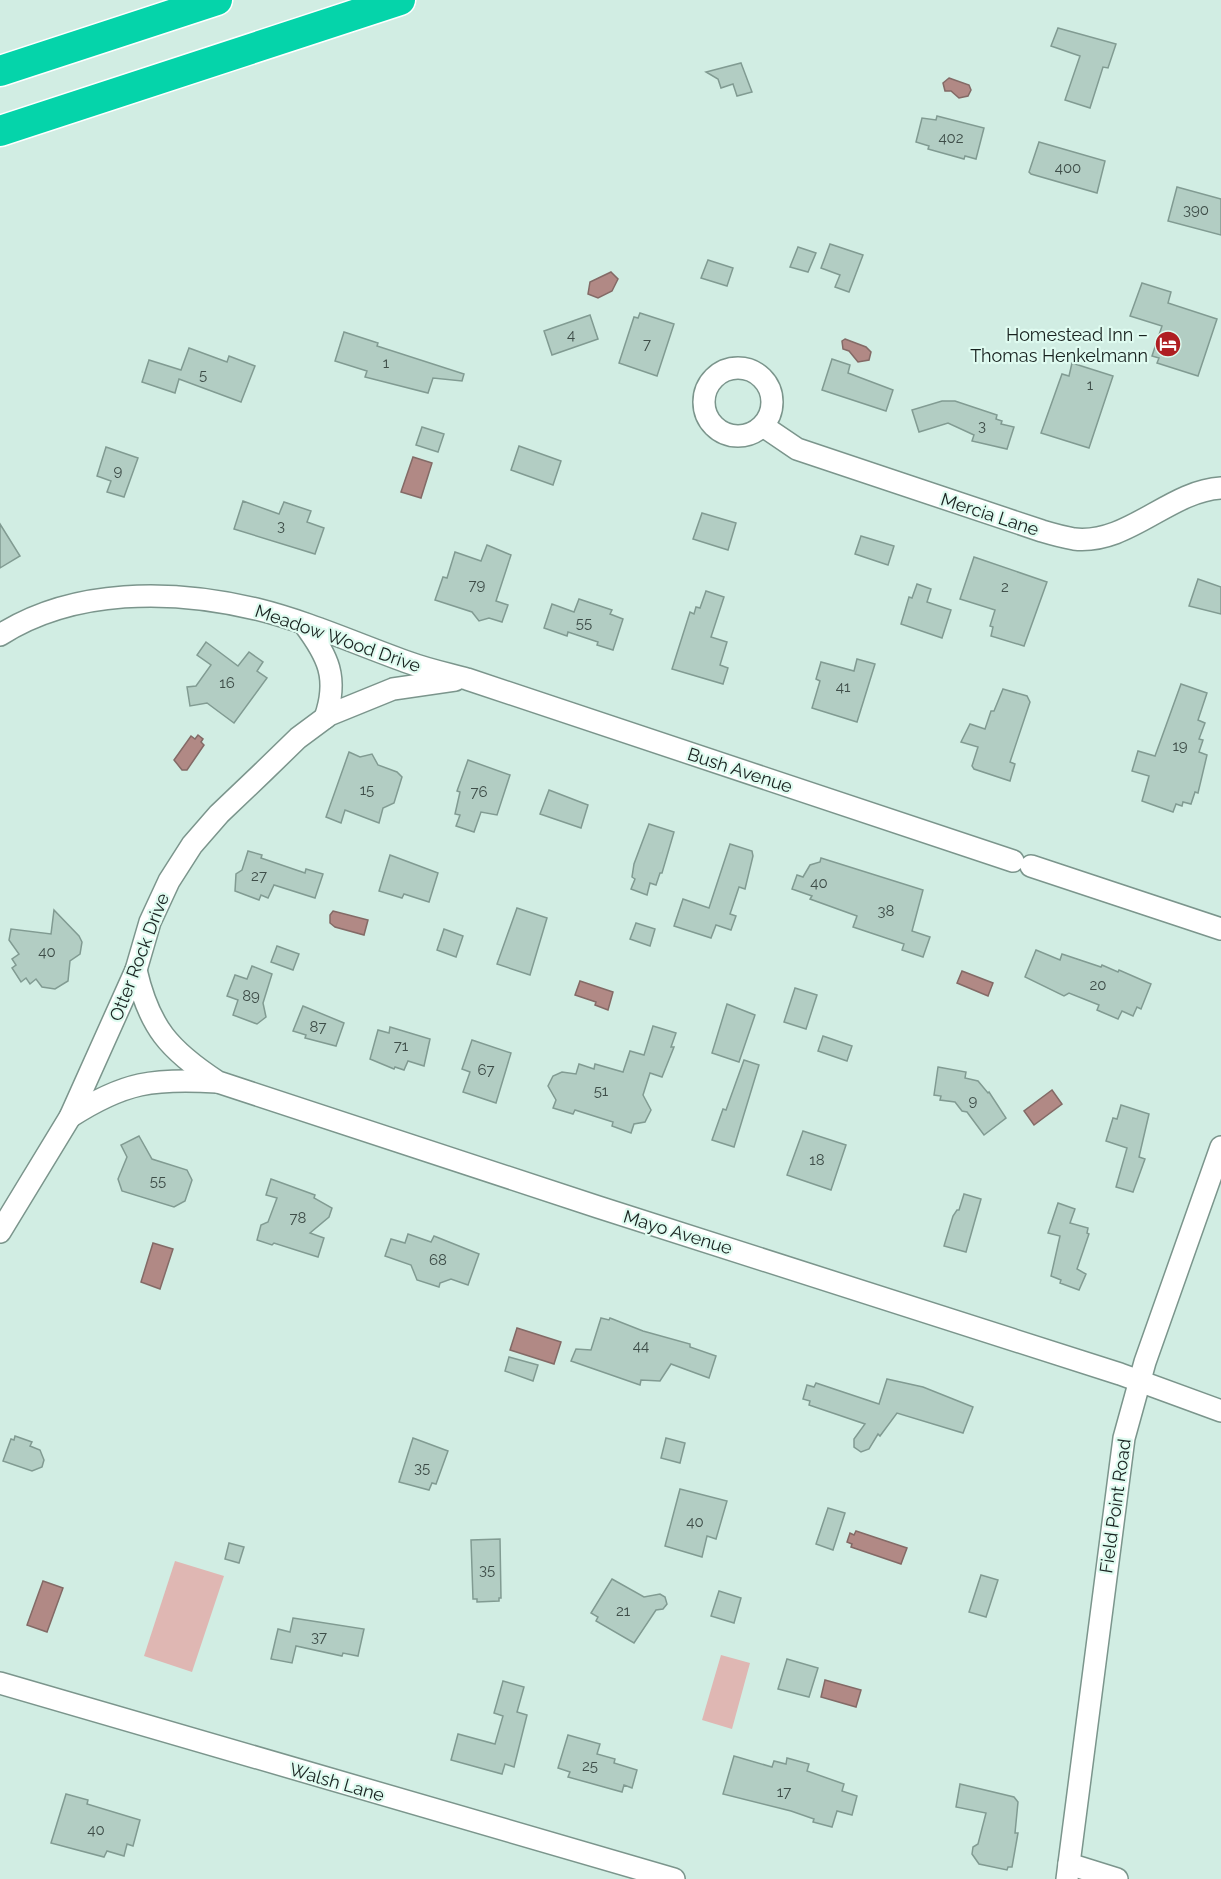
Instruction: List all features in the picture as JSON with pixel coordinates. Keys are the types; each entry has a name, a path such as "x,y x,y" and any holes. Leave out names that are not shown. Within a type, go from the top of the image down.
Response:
{"highway":[{"path":"0,71 217,0"},
{"path":"0,130 400,0"}],"street":[{"name":"Mercia Lane","path":"763,426 797,450 1042,531 1075,539 1101,536 1123,529 1179,499 1205,489 1221,488"},
{"name":"Meadow Wood Drive","path":"0,635 46,612 86,600 124,597 216,602 256,609 304,624 412,664 467,679"},
{"path":"304,624 322,647 332,678 333,691 326,718"},
{"name":"Otter Rock Drive","path":"0,1232 70,1117 136,970 150,922 169,881 192,845 219,813 298,738 326,718 393,689 467,679"},
{"name":"Bush Avenue","path":"467,679 1221,929"},
{"name":"Mayo Avenue","path":"136,970 146,1006 162,1035 198,1069 218,1082"},
{"name":"Mayo Avenue","path":"70,1117 95,1101 138,1084 164,1079 218,1082 1139,1382 1221,1411"},
{"name":"Field Point Road","path":"1068,1872 1124,1438 1139,1382 1221,1148"},
{"name":"Walsh Lane","path":"0,1683 674,1879"},
{"path":"1068,1872 1117,1879"}],"shaded area":[{"path":"949,78 969,85 971,90 968,96 959,98 951,91 945,91 943,83"},
{"path":"611,272 618,279 612,291 598,298 588,294 590,282"},
{"path":"845,339 866,347 871,352 869,360 858,362 849,351 843,349 842,341"},
{"path":"413,457 432,463 421,498 401,492"},
{"path":"198,735 203,739 201,742 204,745 187,770 182,770 174,760 191,736 195,739"},
{"path":"333,911 368,920 364,935 335,927 330,923 330,915"},
{"path":"962,971 993,983 988,996 957,983"},
{"path":"580,981 613,992 608,1010 595,1005 596,1002 575,995"},
{"path":"1052,1090 1062,1104 1034,1125 1024,1111"},
{"path":"153,1243 173,1249 160,1289 141,1282"},
{"path":"517,1328 561,1342 554,1364 510,1350"},
{"path":"856,1531 907,1548 901,1564 851,1547 852,1544 847,1542 850,1533 854,1535"},
{"path":"175,1561 224,1576 192,1672 144,1656"},
{"path":"43,1581 63,1588 47,1632 27,1625"},
{"path":"721,1655 750,1663 732,1729 702,1720"},
{"path":"825,1680 861,1690 856,1707 821,1697"}],"building":[{"path":"1058,28 1116,44 1108,68 1103,67 1090,108 1065,100 1080,56 1051,46"},
{"path":"741,63 752,92 737,96 733,84 721,88 718,79 706,72"},
{"path":"937,116 984,128 976,159 965,156 964,159 928,149 929,146 916,142 922,118 936,120"},
{"path":"1039,142 1105,161 1097,193 1031,174 1029,172"},
{"path":"1177,187 1221,199 1221,235 1168,221"},
{"path":"830,244 863,255 849,292 835,287 840,275 821,268"},
{"path":"798,247 816,253 808,272 790,267"},
{"path":"708,260 733,268 727,286 701,278"},
{"path":"1142,283 1171,292 1168,303 1217,319 1198,376 1157,363 1159,358 1152,356 1162,326 1130,316"},
{"path":"640,313 674,324 657,376 619,363 634,317 638,318"},
{"path":"590,315 598,339 552,355 544,331"},
{"path":"344,332 378,343 377,346 464,374 462,381 433,378 428,393 365,377 367,371 335,361"},
{"path":"189,348 227,362 229,356 255,366 241,402 179,379 175,393 142,382 149,360 181,370"},
{"path":"832,359 850,365 848,373 893,390 886,411 822,390"},
{"path":"1072,363 1113,376 1089,448 1041,433 1062,374 1069,376"},
{"path":"942,401 955,401 997,415 996,419 1002,421 1001,424 1014,427 1007,449 972,441 974,435 948,423 919,432 912,410"},
{"path":"422,427 444,434 438,452 416,445"},
{"path":"519,446 561,461 553,485 511,470"},
{"path":"106,447 138,458 124,497 107,492 111,481 97,476"},
{"path":"243,501 279,514 284,502 311,511 307,522 324,528 315,554 234,529"},
{"path":"702,513 736,523 728,550 693,539"},
{"path":"0,524 20,556 0,568"},
{"path":"861,536 894,546 888,565 855,554"},
{"path":"487,545 511,555 496,601 508,605 502,622 489,618 479,621 472,612 435,600 443,577 447,578 455,552 481,561"},
{"path":"974,557 1047,582 1024,646 991,636 993,627 990,626 995,610 960,599"},
{"path":"1198,579 1221,587 1221,614 1189,606"},
{"path":"917,584 931,589 927,602 951,610 942,638 901,624 909,597 912,598"},
{"path":"706,591 724,597 711,637 727,642 720,665 728,668 723,684 672,669 690,612 694,614 696,607 700,608"},
{"path":"579,599 612,610 610,614 623,619 613,650 597,645 598,642 568,632 567,636 544,628 552,604 574,612"},
{"path":"206,642 238,666 249,652 263,662 257,671 267,678 234,723 207,703 190,706 187,687 196,686 211,665 197,655"},
{"path":"857,659 875,664 857,722 812,708 820,681 816,679 821,662 854,671"},
{"path":"1181,684 1207,693 1198,720 1205,723 1199,739 1203,740 1199,752 1207,755 1198,793 1195,792 1191,804 1183,802 1182,806 1176,804 1173,812 1142,801 1149,776 1132,771 1138,751 1155,756"},
{"path":"1003,689 1027,696 1030,702 1010,762 1015,764 1010,781 974,769 972,766 978,747 961,742 970,724 985,729 991,711 994,711"},
{"path":"349,752 360,757 372,754 378,765 397,772 402,777 394,803 383,808 379,823 345,810 341,823 326,817"},
{"path":"468,760 510,775 497,815 481,812 474,832 456,826 460,815 455,814 460,792 457,791"},
{"path":"549,790 588,805 581,828 540,814"},
{"path":"649,824 674,832 662,873 656,885 650,883 647,895 631,889 635,879 632,877 634,864"},
{"path":"730,844 752,851 753,856 745,889 739,887 730,914 736,916 731,930 716,925 711,938 674,926 683,899 709,908"},
{"path":"248,851 262,855 261,858 305,873 306,869 323,874 315,898 274,885 268,898 261,895 259,900 235,891 236,874 242,870"},
{"path":"390,855 438,873 429,902 404,894 402,898 379,891"},
{"path":"821,858 923,890 912,931 930,937 923,957 902,950 904,944 853,927 857,916 810,899 812,896 792,889 797,875 803,877 810,865 820,862"},
{"path":"517,908 547,918 530,975 497,964"},
{"path":"54,910 82,942 80,954 70,961 68,981 55,989 42,987 36,979 30,984 26,978 21,982 12,968 16,965 12,959 19,954 9,940 11,929 51,934"},
{"path":"636,923 655,929 650,946 630,939"},
{"path":"444,929 463,936 456,957 437,950"},
{"path":"277,946 299,954 293,970 271,962"},
{"path":"1036,950 1060,960 1062,954 1118,972 1119,970 1151,984 1141,1009 1137,1007 1133,1016 1122,1011 1118,1019 1097,1010 1099,1005 1069,993 1064,996 1025,977"},
{"path":"252,966 272,974 263,1003 266,1017 257,1024 233,1015 238,1000 227,996 235,975 247,979"},
{"path":"795,988 817,995 806,1029 784,1022"},
{"path":"727,1004 755,1015 739,1062 712,1053"},
{"path":"303,1006 344,1023 336,1046 305,1038 306,1035 293,1031"},
{"path":"653,1026 676,1033 671,1047 674,1047 662,1077 650,1073 643,1095 651,1110 645,1122 634,1124 631,1133 612,1126 613,1122 575,1110 573,1114 553,1108 556,1100 548,1086 553,1076 562,1072 576,1074 579,1064 594,1069 595,1064 623,1072 630,1051 644,1055"},
{"path":"390,1027 430,1039 424,1066 408,1061 404,1070 395,1067 394,1069 370,1059 378,1030 389,1033"},
{"path":"823,1036 852,1046 847,1061 818,1051"},
{"path":"472,1040 511,1053 496,1103 463,1092 470,1072 462,1069"},
{"path":"744,1060 759,1065 734,1147 712,1140 723,1109 726,1110"},
{"path":"938,1067 966,1072 965,1078 978,1081 989,1092 1006,1118 984,1135 967,1112 962,1111 955,1102 940,1100 941,1096 934,1095"},
{"path":"1121,1105 1149,1114 1139,1157 1145,1159 1133,1192 1116,1187 1127,1148 1106,1141 1113,1118 1117,1119"},
{"path":"803,1131 846,1145 831,1190 787,1175"},
{"path":"139,1136 152,1159 187,1170 192,1180 185,1201 174,1207 122,1191 118,1179 127,1157 121,1145"},
{"path":"271,1179 315,1195 314,1198 332,1208 329,1217 310,1233 324,1238 318,1257 257,1240 261,1225 268,1222 277,1198 266,1195"},
{"path":"964,1194 981,1199 966,1252 944,1246 953,1216 959,1210"},
{"path":"1058,1203 1075,1209 1070,1223 1088,1228 1087,1233 1089,1234 1077,1269 1086,1274 1079,1290 1060,1283 1061,1280 1051,1276 1060,1236 1048,1233"},
{"path":"408,1234 431,1242 434,1236 479,1254 468,1285 451,1279 440,1283 439,1287 417,1280 411,1265 385,1256 391,1239 405,1243"},
{"path":"601,1318 609,1320 610,1318 643,1331 690,1344 690,1347 716,1356 709,1378 671,1364 660,1381 641,1380 640,1385 571,1361 576,1349 591,1350"},
{"path":"509,1357 538,1365 533,1381 505,1371"},
{"path":"887,1379 923,1387 973,1407 963,1433 897,1413 880,1436 878,1434 869,1449 861,1452 854,1447 854,1439 865,1424 809,1405 810,1401 803,1399 807,1385 814,1387 816,1383 879,1404"},
{"path":"15,1436 32,1442 30,1446 40,1450 44,1460 42,1467 32,1471 3,1461 11,1439 14,1440"},
{"path":"413,1438 448,1451 436,1484 432,1483 429,1490 399,1482"},
{"path":"666,1438 685,1443 680,1463 661,1458"},
{"path":"680,1489 727,1501 716,1539 707,1536 702,1557 665,1546"},
{"path":"828,1508 845,1513 833,1550 816,1544"},
{"path":"500,1539 501,1598 499,1601 477,1602 477,1599 473,1599 471,1540"},
{"path":"229,1543 244,1547 239,1563 225,1559"},
{"path":"981,1575 998,1580 986,1617 969,1612"},
{"path":"612,1579 644,1597 660,1594 665,1597 667,1604 663,1609 656,1610 634,1643 596,1621 598,1617 591,1613"},
{"path":"719,1591 741,1598 734,1623 711,1616"},
{"path":"293,1618 364,1629 358,1656 343,1653 342,1656 296,1646 292,1663 271,1659 278,1629 290,1632"},
{"path":"787,1659 818,1668 809,1697 778,1689"},
{"path":"503,1681 524,1687 517,1712 527,1715 514,1767 505,1764 502,1774 451,1760 458,1734 495,1744 503,1716 494,1713"},
{"path":"568,1735 600,1744 597,1754 615,1759 614,1763 637,1770 632,1788 624,1785 622,1792 568,1777 570,1772 558,1768"},
{"path":"734,1756 772,1767 774,1761 786,1764 787,1758 809,1764 807,1771 844,1784 842,1791 857,1796 852,1815 837,1811 832,1827 813,1822 814,1819 791,1811 723,1794"},
{"path":"960,1784 1014,1797 1018,1802 1015,1833 1018,1833 1012,1867 1008,1867 1007,1870 979,1864 972,1854 973,1847 978,1844 986,1813 956,1807"},
{"path":"66,1794 88,1800 87,1804 140,1820 133,1846 127,1844 124,1856 107,1851 104,1857 51,1843"}],"place":[{"name":"Homestead Inn – Thomas Henkelmann","path":"1168,344"}]}
